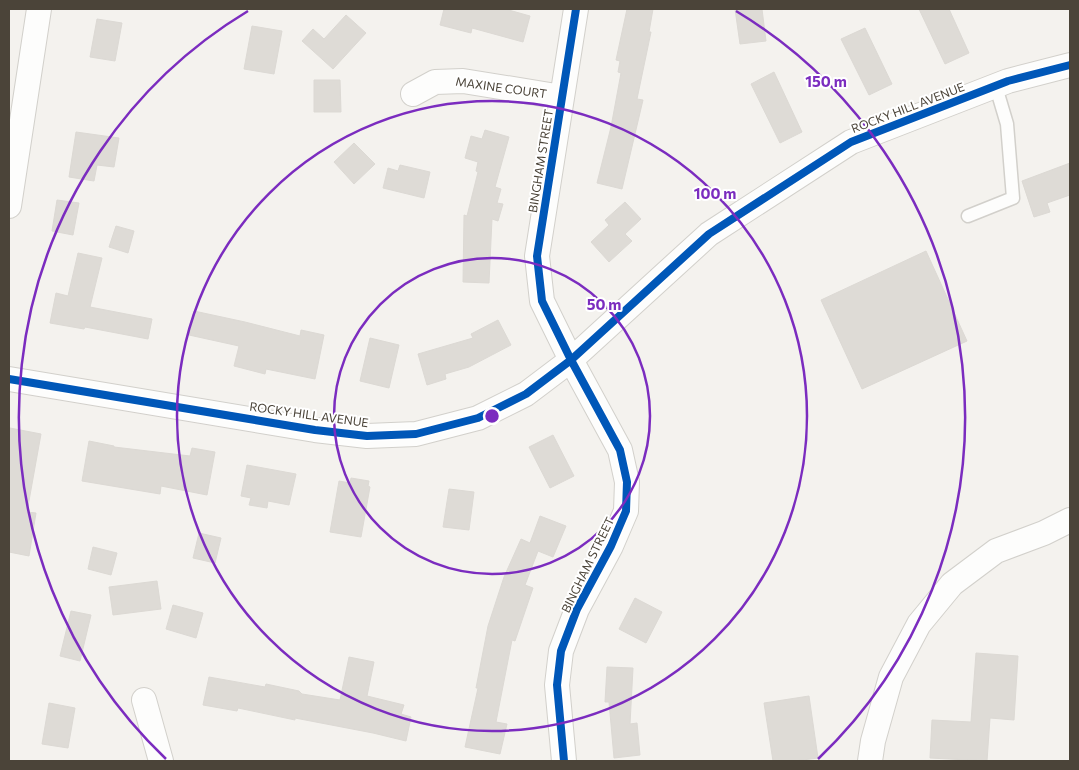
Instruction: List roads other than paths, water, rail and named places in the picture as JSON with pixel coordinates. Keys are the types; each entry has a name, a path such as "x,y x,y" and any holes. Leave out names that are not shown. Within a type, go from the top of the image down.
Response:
{"street":[{"path":"9,206 38,9"},
{"name":"BINGHAM STREET","path":"564,761 557,685 561,651 577,609 611,546 626,511 627,482 620,450 571,360 542,301 537,256 576,9"},
{"name":"ROCKY HILL AVENUE","path":"9,379 315,430 376,435 416,434 478,418 526,394 571,360 709,234 851,142 1008,81 1070,65"},
{"name":"MAXINE COURT","path":"413,94 435,82 462,81 562,97"},
{"path":"870,761 873,741 891,677 919,624 946,590 996,551 1044,533 1070,520"},
{"path":"144,700 161,761"}],"lane":[{"path":"968,216 1013,198 1007,124 996,87"}]}
